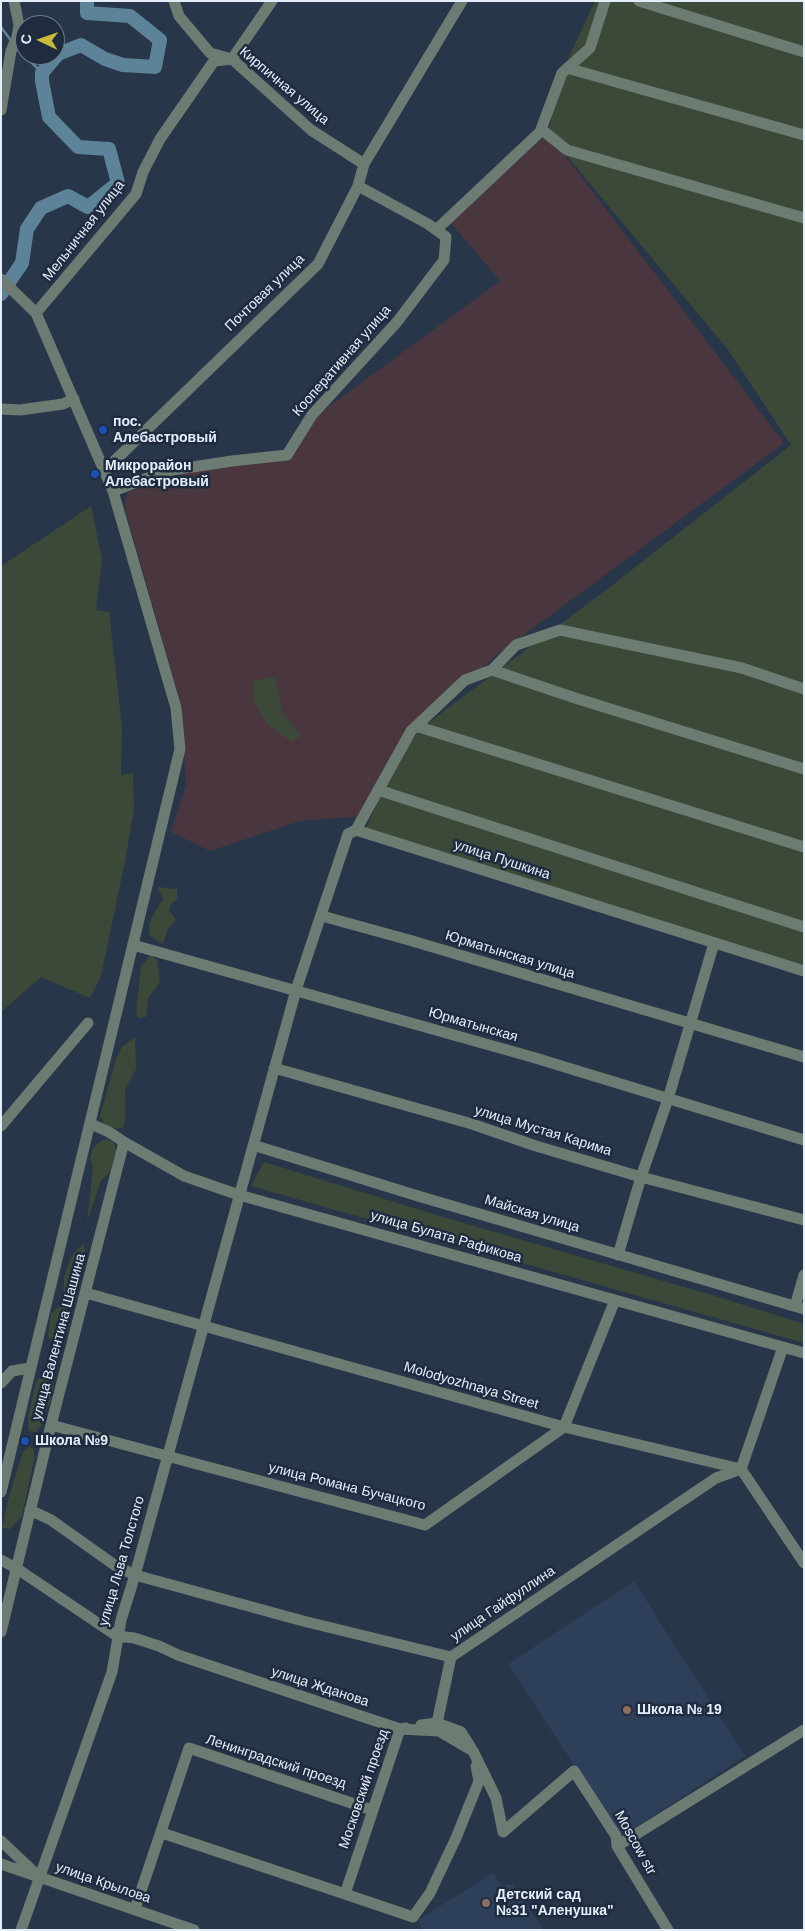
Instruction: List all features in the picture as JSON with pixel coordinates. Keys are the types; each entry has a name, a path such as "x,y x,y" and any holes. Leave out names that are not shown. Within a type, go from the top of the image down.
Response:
{"street":[{"path":"1,110 11,51 18,25 14,1"},
{"name":"Кирпичная улица","path":"174,1 179,16 210,53 232,59 311,130 364,164"},
{"path":"232,59 272,1"},
{"name":"Почтовая улица","path":"105,470 318,264 358,186 364,164 462,1"},
{"path":"358,186 436,230 526,146 541,129 562,73 590,48 605,1"},
{"path":"639,1 804,52"},
{"name":"Мельничная улица","path":"36,313 136,194 143,172 160,139 214,61 232,59"},
{"path":"567,68 804,135"},
{"path":"541,129 568,150 804,218"},
{"name":"Кооперативная улица","path":"113,491 166,471 288,455 312,415 397,322 444,260 446,238 436,230"},
{"path":"1,279 36,313 105,470 113,491 176,708 180,748 1,1492"},
{"path":"1,409 20,410 63,404 74,399"},
{"path":"296,990 348,834 356,830 411,731 465,680 492,670 516,645 560,630 742,668 804,689"},
{"path":"492,670 575,698 804,769"},
{"path":"416,726 804,846"},
{"path":"378,790 804,927"},
{"name":"улица Пушкина","path":"356,830 804,972"},
{"name":"Юрматынская улица","path":"322,916 804,1057"},
{"path":"618,1255 641,1177 668,1099 714,943"},
{"name":"Юрматынская","path":"133,945 532,1057 804,1140"},
{"name":"улица Льва Толстого","path":"21,1930 112,1672 116,1652 116,1636 135,1576 296,990"},
{"path":"1,1126 88,1023"},
{"name":"улица Мустая Карима","path":"274,1068 472,1124 536,1146 641,1177 804,1220"},
{"name":"улица Булата Рафикова","path":"91,1124 110,1132 184,1176 239,1195 804,1353"},
{"name":"улица Валентина Шашина","path":"1,1632 51,1426 124,1142"},
{"name":"Майская улица","path":"253,1145 618,1255 799,1307"},
{"path":"799,1307 804,1275"},
{"name":"Molodyozhnaya Street","path":"86,1293 564,1427 741,1469"},
{"path":"564,1427 615,1300"},
{"path":"783,1346 741,1469 804,1563"},
{"path":"1,1383 12,1371 30,1368"},
{"name":"улица Романа Бучацкого","path":"51,1426 425,1525 564,1427"},
{"name":"улица Гайфуллина","path":"30,1510 51,1520 116,1566 135,1576 303,1622 451,1657 716,1478 741,1469"},
{"name":"улица Жданова","path":"1,1560 16,1568 116,1636 134,1638 159,1646 178,1655 400,1729 439,1731 473,1751"},
{"path":"437,1723 451,1657"},
{"name":"Московский проезд","path":"162,1832 345,1894 413,1917 430,1893 456,1838 479,1781 473,1751 461,1732 437,1723 400,1729 345,1894"},
{"path":"617,1846 804,1730"},
{"name":"Ленинградский проезд","path":"135,1909 189,1748 372,1810"},
{"name":"Moscow str","path":"473,1751 496,1798 503,1832 574,1771 616,1836 617,1846 668,1930"},
{"path":"1,1841 39,1877"},
{"name":"улица Крылова","path":"1,1864 194,1930"}],"shaded area":[{"path":"548,133 784,443 495,656 416,728 357,817 300,821 210,851 171,832 186,785 181,705 124,505 128,492 209,466 290,458 320,413 500,281 450,222"},
{"name":"Школа № 19","path":"634,1581 745,1756 625,1834 619,1834 508,1664"},
{"name":"Детский сад №31 \"Аленушка\"","path":"493,1873 502,1886 513,1884 544,1930 423,1930 418,1920"}],"green space":[{"path":"595,1 804,1 804,971 364,833 389,776 420,729 610,587 791,445 729,351 548,133 563,70"},
{"path":"91,506 102,559 96,610 109,612 122,727 121,775 133,773 134,809 125,861 101,976 90,998 41,977 1,1012 1,566"},
{"path":"275,677 282,712 301,736 292,742 268,725 254,702 254,680"},
{"path":"158,887 177,889 177,899 171,904 169,910 176,920 167,930 163,944 150,936 149,927 152,917 163,899"},
{"path":"150,955 157,960 160,982 148,998 146,1017 138,1018 136,1012 141,967"},
{"path":"135,1037 136,1069 125,1090 125,1120 123,1127 116,1129 106,1126 100,1116 116,1059 122,1047"},
{"path":"107,1139 114,1143 116,1151 110,1172 101,1180 87,1222 93,1167 90,1158 93,1148 101,1141"},
{"path":"264,1162 804,1324 804,1343 251,1186"},
{"path":"84,1243 86,1258 75,1304 66,1315 65,1321 70,1324 68,1332 60,1334 57,1363 51,1351 56,1343 48,1337 51,1314 63,1302 64,1278 68,1265 73,1254"},
{"path":"47,1373 52,1378 54,1385 49,1405 44,1414 43,1423 36,1432 29,1431 28,1418 36,1381"},
{"path":"30,1446 34,1451 34,1459 22,1516 10,1529 2,1528 8,1500 23,1452"}],"waterway":[{"path":"1,294 22,263 27,229 41,208 68,196 88,207 118,183 109,149 78,147 49,117 42,73 58,54 81,45 105,59 123,65 155,67 160,40 130,16 87,13 87,1"},
{"path":"1,27 12,42"},
{"path":"34,65 42,73"}],"place":[{"name":"пос. Алебастровый","path":"103,430"},
{"name":"Микрорайон Алебастровый","path":"95,474"},
{"name":"Школа №9","path":"25,1441"},
{"name":"Школа № 19","path":"627,1710"},
{"name":"Детский сад №31 \"Аленушка\"","path":"486,1903"}]}
